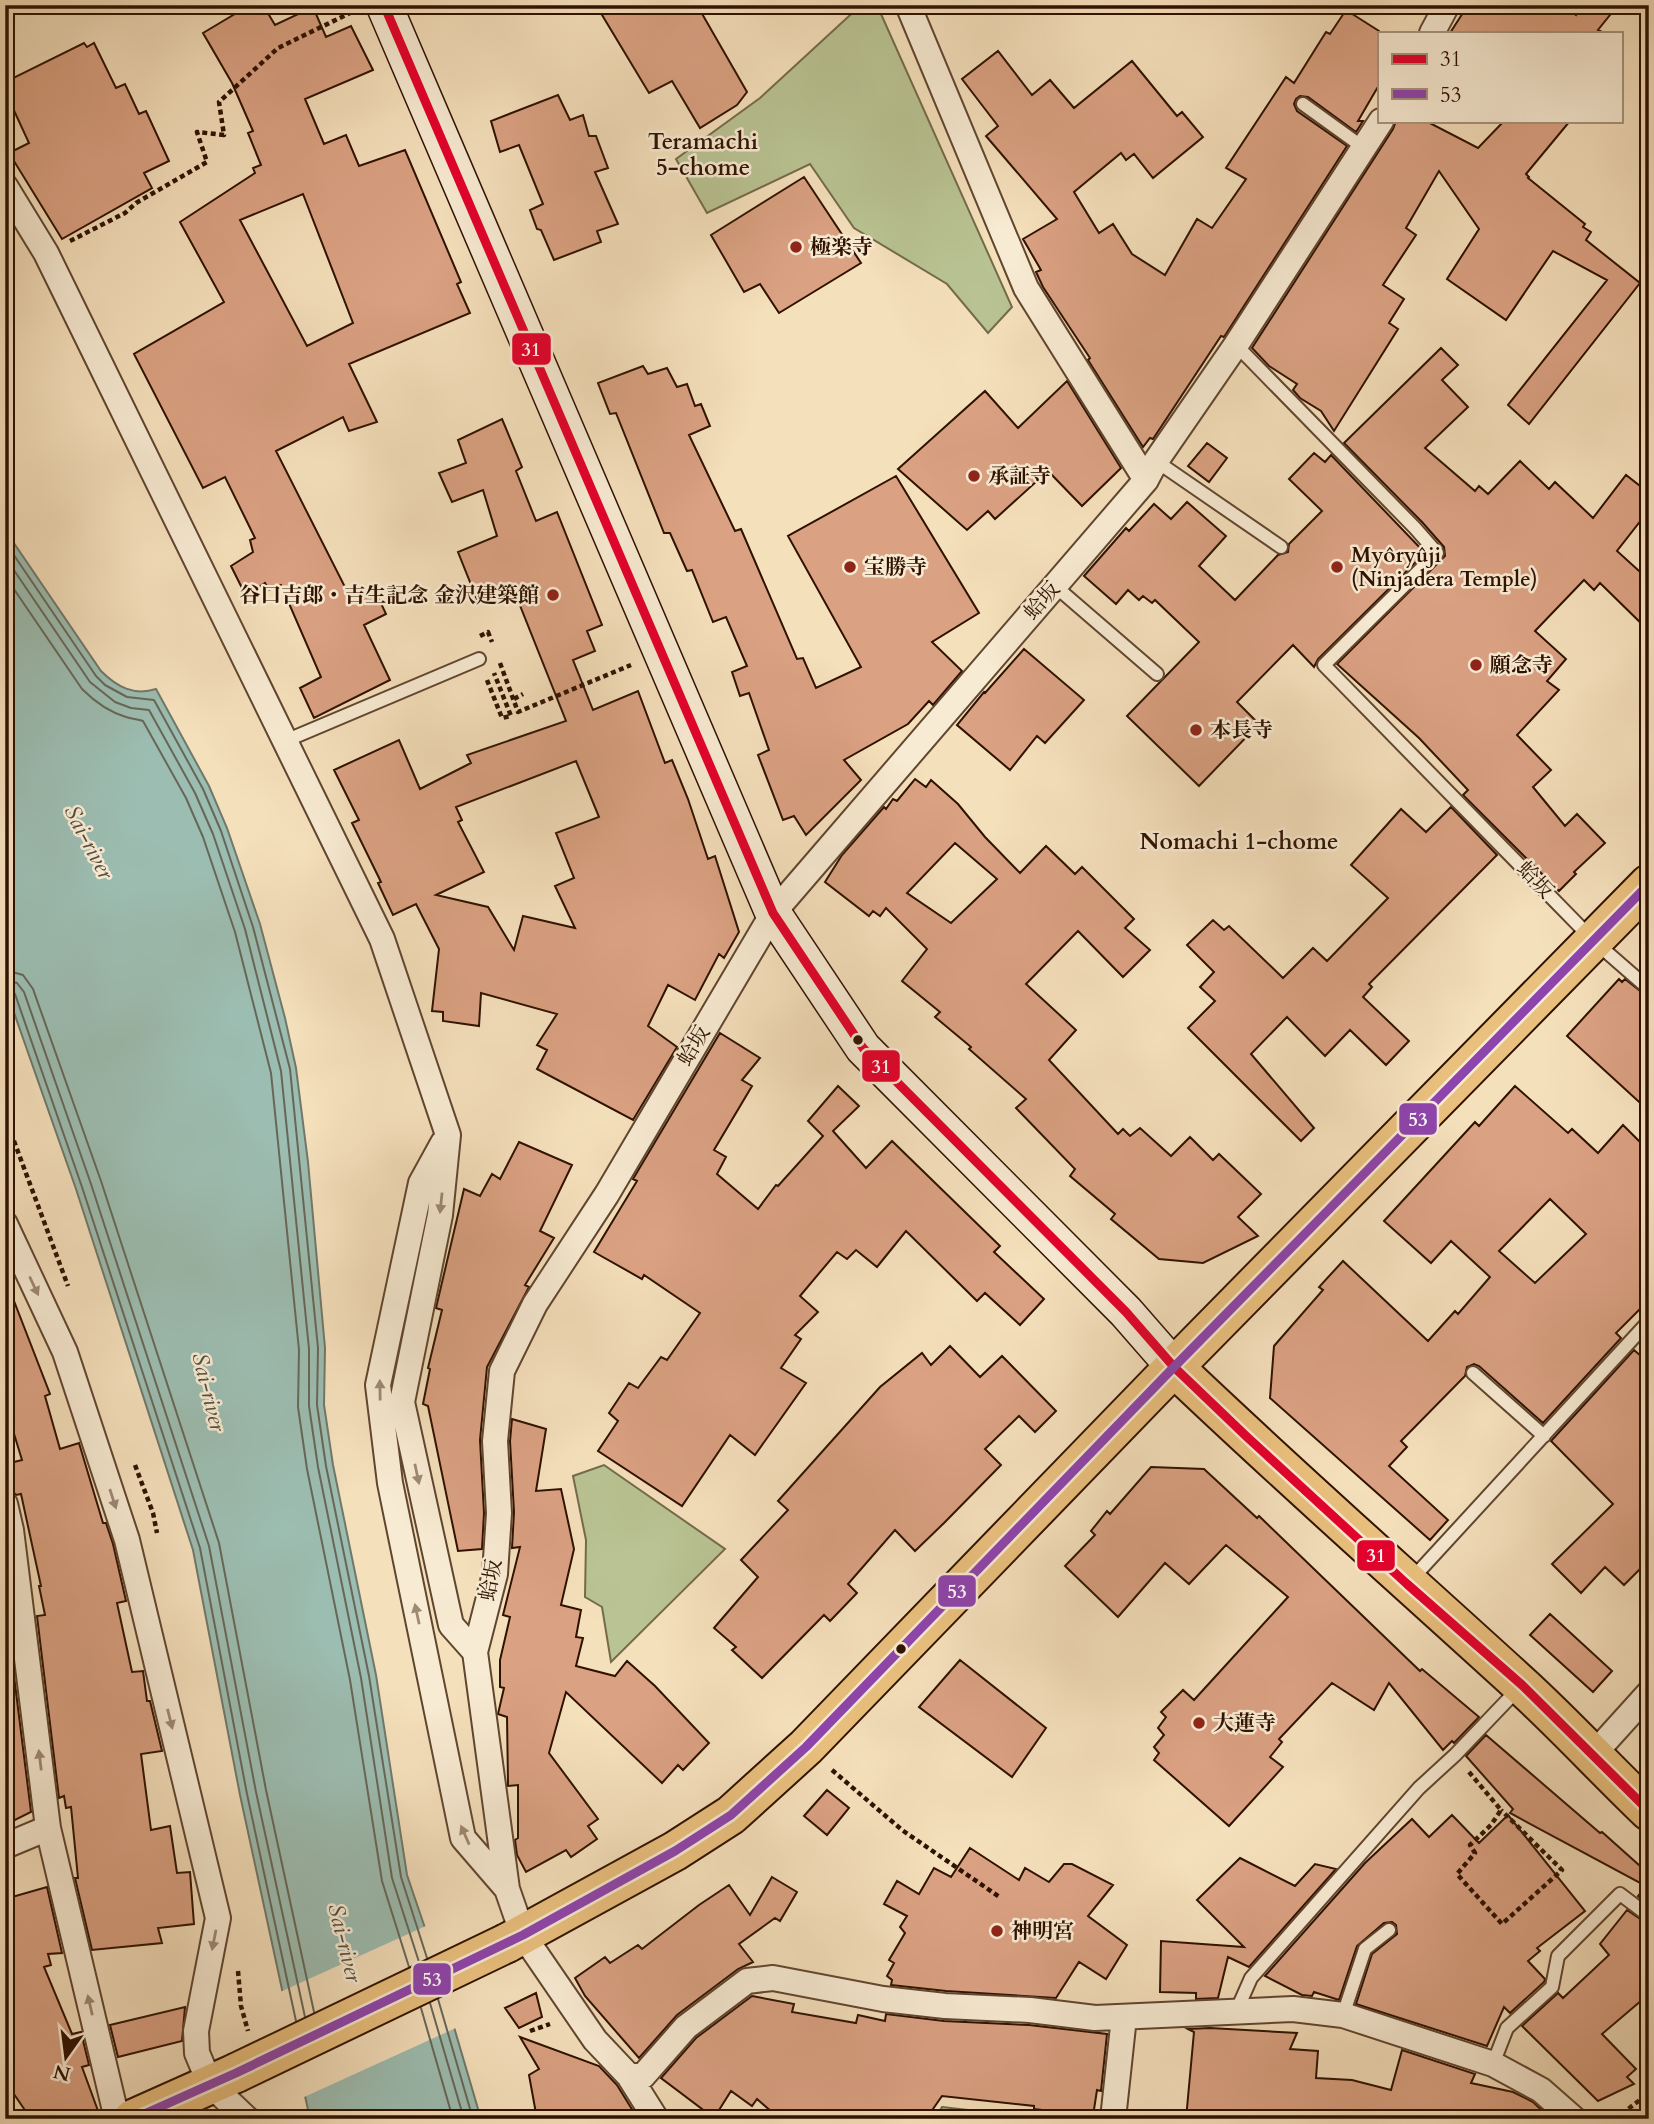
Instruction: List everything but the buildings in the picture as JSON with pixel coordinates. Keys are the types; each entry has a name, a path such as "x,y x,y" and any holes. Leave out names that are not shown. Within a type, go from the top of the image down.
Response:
{"main road":[{"path":"384,5 772,913 863,1048 1126,1312 1174,1367 1407,1584 1522,1685 1649,1811"},
{"path":"133,2119 223,2079 515,1939 675,1851 731,1815 806,1747 1174,1367 1649,884"}],"street":[{"path":"908,5 1026,288 1151,470"},
{"path":"1433,32 1447,5"},
{"path":"1236,345 1380,122"},
{"path":"5,186 46,253 382,939 448,1135 440,1215 402,1402 451,1625 475,1652 515,1939 595,2040 629,2076 656,2119"},
{"name":"蛤坂","path":"475,1652 495,1574 499,1513 495,1441 502,1371 535,1304 607,1194 772,913 1055,586 1151,470 1236,345"},
{"path":"448,1135 421,1183 378,1385 390,1483 463,1838 507,1889"},
{"path":"5,1224 65,1352 127,1540 218,1918 196,2031 197,2053 223,2079 247,2119"},
{"path":"5,1504 48,1828 117,2119"},
{"path":"1592,1756 1649,1693"},
{"path":"5,1846 48,1828"},
{"path":"629,2076 643,2076 686,2027 747,1981 773,1978 883,1999 945,2006 1030,2010 1095,2018 1293,2009 1343,2015 1493,2064 1541,2090 1574,2119"},
{"path":"1113,2119 1124,2017"}],"lane":[{"path":"1303,104 1364,148"},
{"name":"蛤坂","path":"1236,345 1437,553 1324,665 1594,941 1649,989"},
{"path":"1151,470 1281,547"},
{"path":"1055,586 1157,674"},
{"path":"285,741 481,653"},
{"path":"1407,1584 1649,1321"},
{"path":"1474,1373 1544,1436"},
{"path":"1236,2012 1251,1978 1419,1788 1455,1755 1522,1685"},
{"path":"1493,2064 1507,2028 1552,1987 1558,1955 1620,1894 1649,1916"},
{"path":"1343,2015 1365,1949 1389,1930"}],"path":[{"path":"46,253 125,214 136,203 207,162 197,132 224,135 219,102 278,48 350,13"},
{"path":"493,643 488,632 480,636 481,653 502,718 510,716 493,670"},
{"path":"497,654 519,712 605,676"},
{"path":"514,699 523,694"},
{"path":"806,1747 902,1830 1001,1898"},
{"path":"1455,1755 1501,1810 1562,1870 1502,1924 1457,1874 1475,1853 1471,1844 1491,1825 1501,1810"},
{"path":"1615,2119 1649,2093"}],"green space":[{"path":"861,5 877,5 1012,307 988,333 947,284 854,228 810,164 707,213 676,159 760,98"},
{"path":"604,1465 725,1549 611,1662 602,1607 585,1597 586,1540 573,1476"},
{"path":"942,2107 1046,2119 935,2119"}],"water":[{"name":"Sai-river","path":"5,530 101,671 126,689 156,689 209,786 227,828 260,924 296,1068 308,1162 325,1348 324,1405 333,1465 376,1675 407,1875 481,2119 310,2119 240,1795 193,1550 76,1189 5,987"}],"pier":[{"path":"428,1925 458,2027 302,2098 280,1992"}],"transit line":[{"name":"31","path":"384,5 773,913 863,1048 1126,1312 1174,1367 1407,1584 1522,1685 1649,1811"},
{"name":"53","path":"133,2119 236,2073 523,1935 675,1851 731,1815 806,1747 1174,1367 1649,884"}],"place":[{"name":"極楽寺","path":"796,247"},
{"name":"承証寺","path":"974,476"},
{"name":"宝勝寺","path":"850,567"},
{"name":"Myôryûji (Ninjadera Temple)","path":"1337,567"},
{"name":"谷口吉郎・吉生記念 金沢建築館","path":"553,595"},
{"name":"願念寺","path":"1476,665"},
{"name":"本長寺","path":"1196,730"},
{"name":"大蓮寺","path":"1199,1723"},
{"name":"神明宮","path":"997,1931"}],"district":[{"name":"Teramachi 5-chome","path":"703,154"},
{"name":"Nomachi 1-chome","path":"1239,841"}]}
